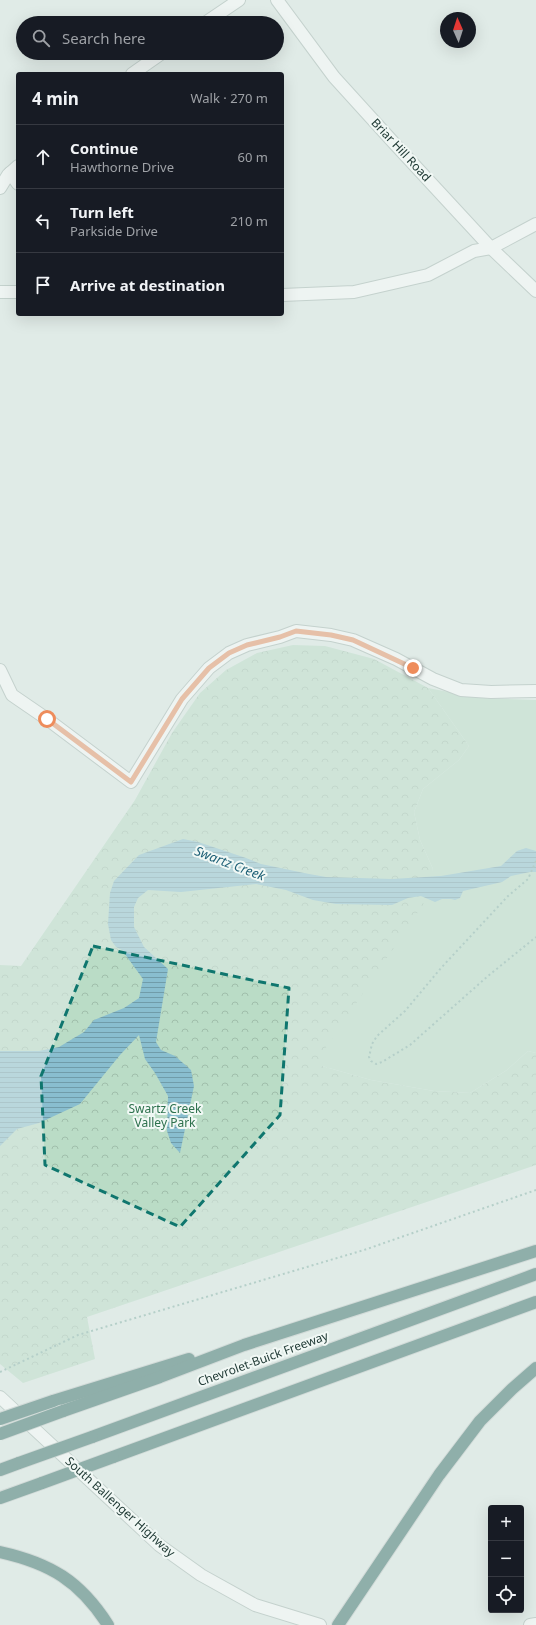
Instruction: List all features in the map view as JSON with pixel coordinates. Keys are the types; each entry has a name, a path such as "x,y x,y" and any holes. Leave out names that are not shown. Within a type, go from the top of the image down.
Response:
{"highway":[{"path":"0,1434 160,1377 244,1345 536,1251"},
{"name":"Chevrolet-Buick Freeway","path":"0,1470 536,1274"},
{"path":"0,1498 536,1302"},
{"path":"0,1419 170,1364 244,1345"},
{"path":"338,1625 360,1590 439,1475 480,1421 512,1389 536,1368"},
{"path":"0,1552 24,1557 41,1564 73,1582 88,1598 108,1625"}],"street":[{"path":"215,16 239,0"},
{"name":"Briar Hill Road","path":"277,0 334,77 491,248 536,291"},
{"path":"135,72 152,60"},
{"path":"0,188 14,170"},
{"path":"284,295 354,292 428,275 474,251 491,248 536,224"},
{"path":"0,292 16,292"},
{"path":"0,670 12,695 47,719 131,782 182,699 209,668 229,653 247,645 280,637 296,631 331,635 353,640 396,659 433,679 462,690 491,692 536,691"},
{"name":"South Ballenger Highway","path":"0,1397 159,1545 201,1575 255,1605 320,1625"},
{"path":"530,1625 536,1624"}],"path":[{"path":"536,861 528,879 508,896 441,968 405,1010 377,1036 372,1044 368,1057 376,1064 410,1045 488,976 536,937"},
{"path":"0,1372 78,1334 364,1250 536,1190"}],"highlighted area":[{"path":"93,946 289,988 280,1115 180,1227 45,1165 41,1076"}],"green space":[{"name":"Swartz Creek Valley Park","path":"293,645 325,646 374,659 428,688 469,746 459,760 423,789 414,812 420,840 433,869 423,905 323,1052 322,1066 371,1080 434,1091 470,1093 507,1070 528,1051 536,1053 536,1165 87,1317 95,1359 23,1383 0,1364 0,965 21,966 135,800 172,733 200,693 226,670 257,653"},
{"path":"428,688 480,698 536,700 536,1053 528,1051 507,1070 470,1093 434,1091 371,1080 322,1066 322,1052 433,869 420,840 414,812 423,789 459,760 469,746"}],"water":[{"name":"Swartz Creek","path":"183,839 198,842 261,864 326,877 392,879 441,876 501,866 517,851 526,848 536,851 536,872 511,876 502,882 463,891 460,898 455,900 442,899 435,902 421,896 408,898 392,905 336,904 313,900 286,890 256,884 181,892 148,890 138,898 134,907 134,927 144,947 168,969 156,1042 161,1050 175,1056 191,1070 194,1086 180,1153 171,1143 167,1131 168,1096 145,1059 139,1035 120,1055 80,1104 39,1123 17,1129 0,1146 0,1051 39,1051 59,1047 84,1032 94,1020 124,1008 139,998 143,979 122,950 116,947 111,940 108,924 110,893 114,881 139,855"}],"route":[{"path":"47,719 131,782 182,699 209,668 229,653 247,645 280,637 296,631 314,632 353,640 413,668"}]}
